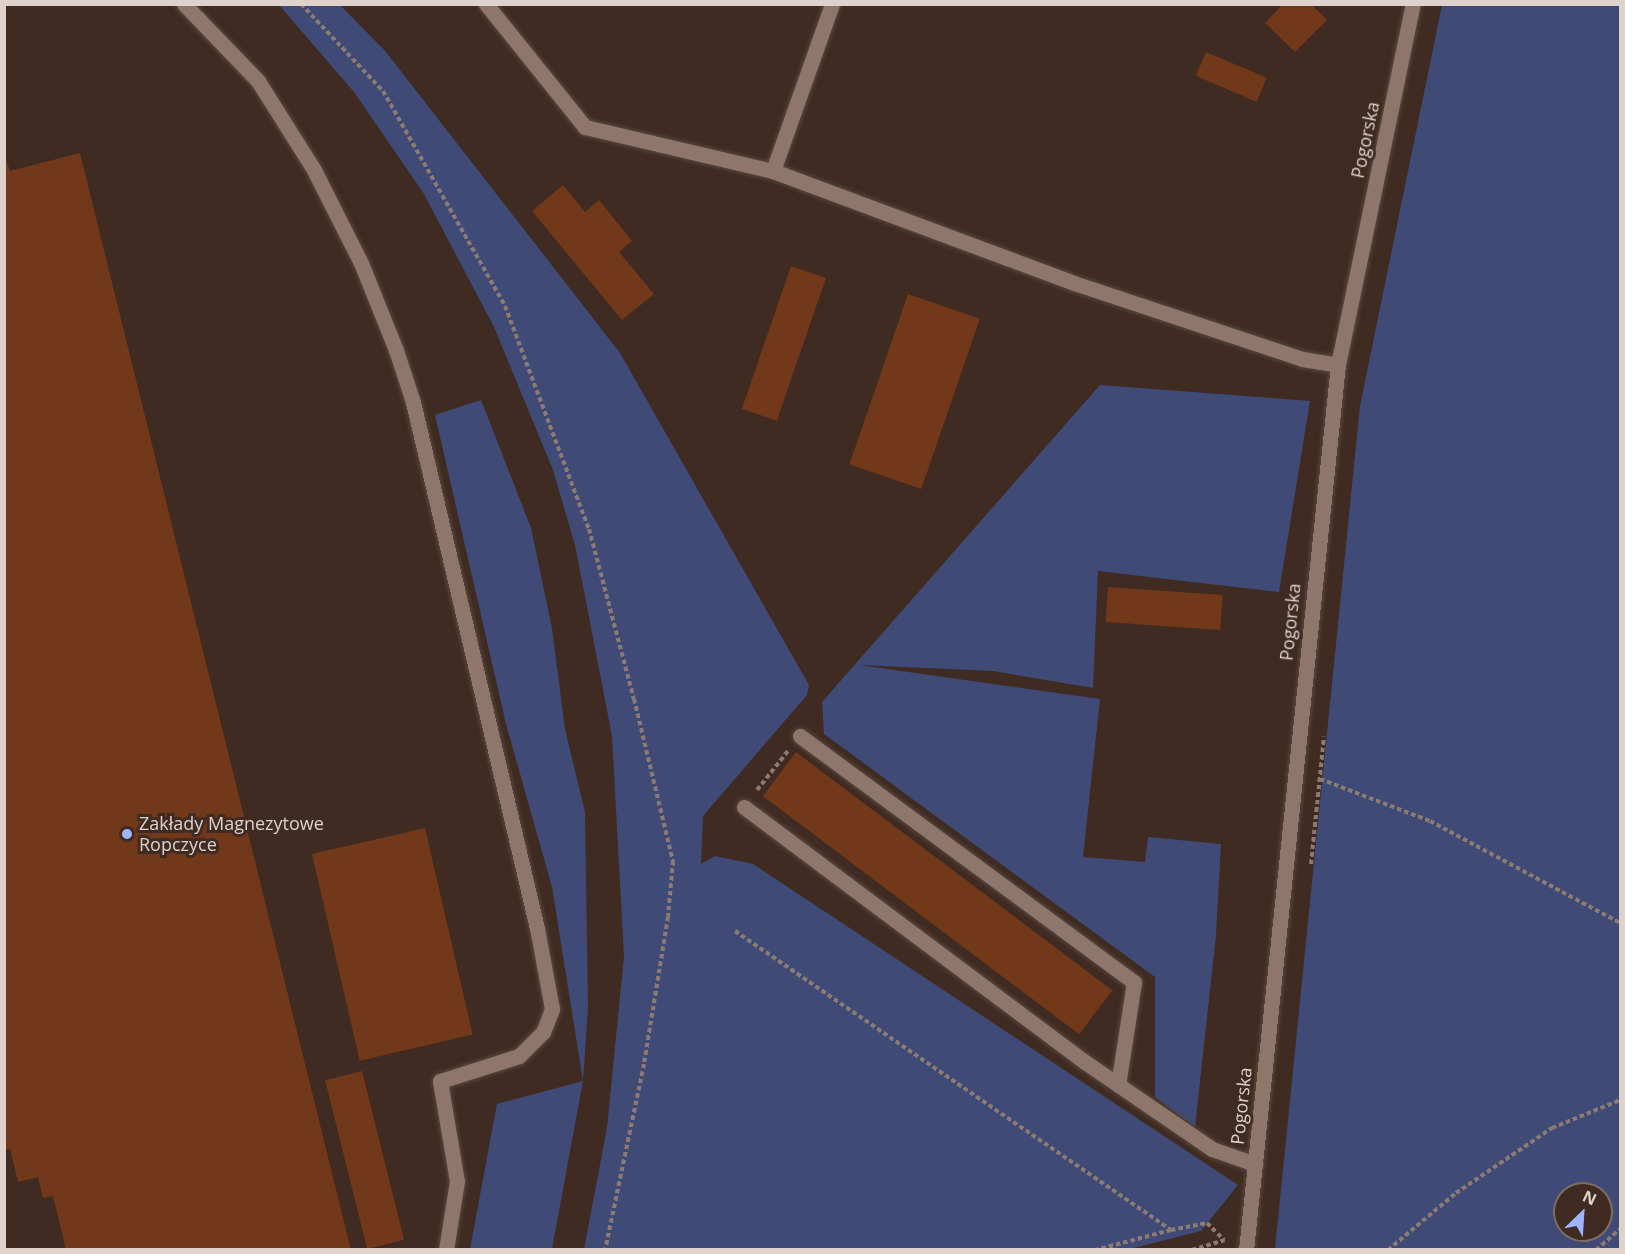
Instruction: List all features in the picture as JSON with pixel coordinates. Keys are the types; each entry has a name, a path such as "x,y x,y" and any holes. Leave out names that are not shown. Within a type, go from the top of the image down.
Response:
{"street":[{"path":"184,4 258,81 314,170 361,263 396,350 413,402 537,928 552,1010 543,1032 519,1056 440,1081 457,1181 446,1250"},
{"path":"486,4 585,127 773,171 1074,283 1302,359 1338,365"},
{"path":"773,171 832,4"},
{"name":"Pogorska","path":"1246,1250 1294,768 1338,365 1413,4"},
{"path":"800,736 1134,982 1118,1085"},
{"path":"744,807 1118,1085 1212,1149 1255,1164"}],"path":[{"path":"301,4 383,92 505,306 589,529 637,710 673,861 668,917 644,1064 605,1250"},
{"path":"1310,873 1324,731"},
{"path":"744,807 800,736"},
{"path":"1294,768 1430,821 1620,923"},
{"path":"735,931 1171,1230"},
{"path":"1388,1250 1456,1193 1552,1128 1620,1100"},
{"path":"1096,1250 1207,1223 1224,1240"},
{"path":"1596,1250 1620,1229"},
{"path":"1192,1250 1248,1233"}],"shaded area":[{"path":"279,5 340,5 386,52 620,353 809,685 807,695 703,816 701,864 715,856 753,864 1238,1185 1201,1231 1126,1250 584,1249 607,1128 624,956 612,736 575,545 553,470 494,327 424,194 354,92"},
{"path":"1442,5 1620,5 1620,1249 1275,1249 1360,406"},
{"path":"1100,385 1310,401 1279,592 1098,571 1093,688 993,671 859,665 1100,699 1083,857 1145,862 1148,837 1221,844 1216,935 1195,1127 1155,1097 1155,977 824,734 822,702"},
{"path":"481,400 531,528 552,628 565,729 585,812 588,1007 583,1081 552,887 506,724 435,415"},
{"path":"583,1081 552,1249 470,1249 497,1104"}],"building":[{"path":"1283,4 1311,4 1327,20 1295,52 1265,23"},
{"path":"1206,52 1267,78 1257,102 1196,76"},
{"name":"Zakłady Magnezytowe Ropczyce","path":"4,153 10,171 80,153 351,1250 66,1250 53,1196 43,1198 38,1177 18,1182 10,1149 4,1150"},
{"path":"563,185 585,212 599,200 632,241 619,252 654,294 622,320 532,211"},
{"path":"791,266 826,278 777,421 742,409"},
{"path":"908,294 980,319 921,489 849,464"},
{"path":"1108,587 1223,595 1220,630 1106,622"},
{"path":"796,752 1112,990 1079,1034 763,796"},
{"path":"425,828 473,1035 360,1061 312,854"},
{"path":"362,1071 404,1240 367,1249 325,1080"}],"place":[{"name":"Zakłady Magnezytowe Ropczyce","path":"127,834"}]}
